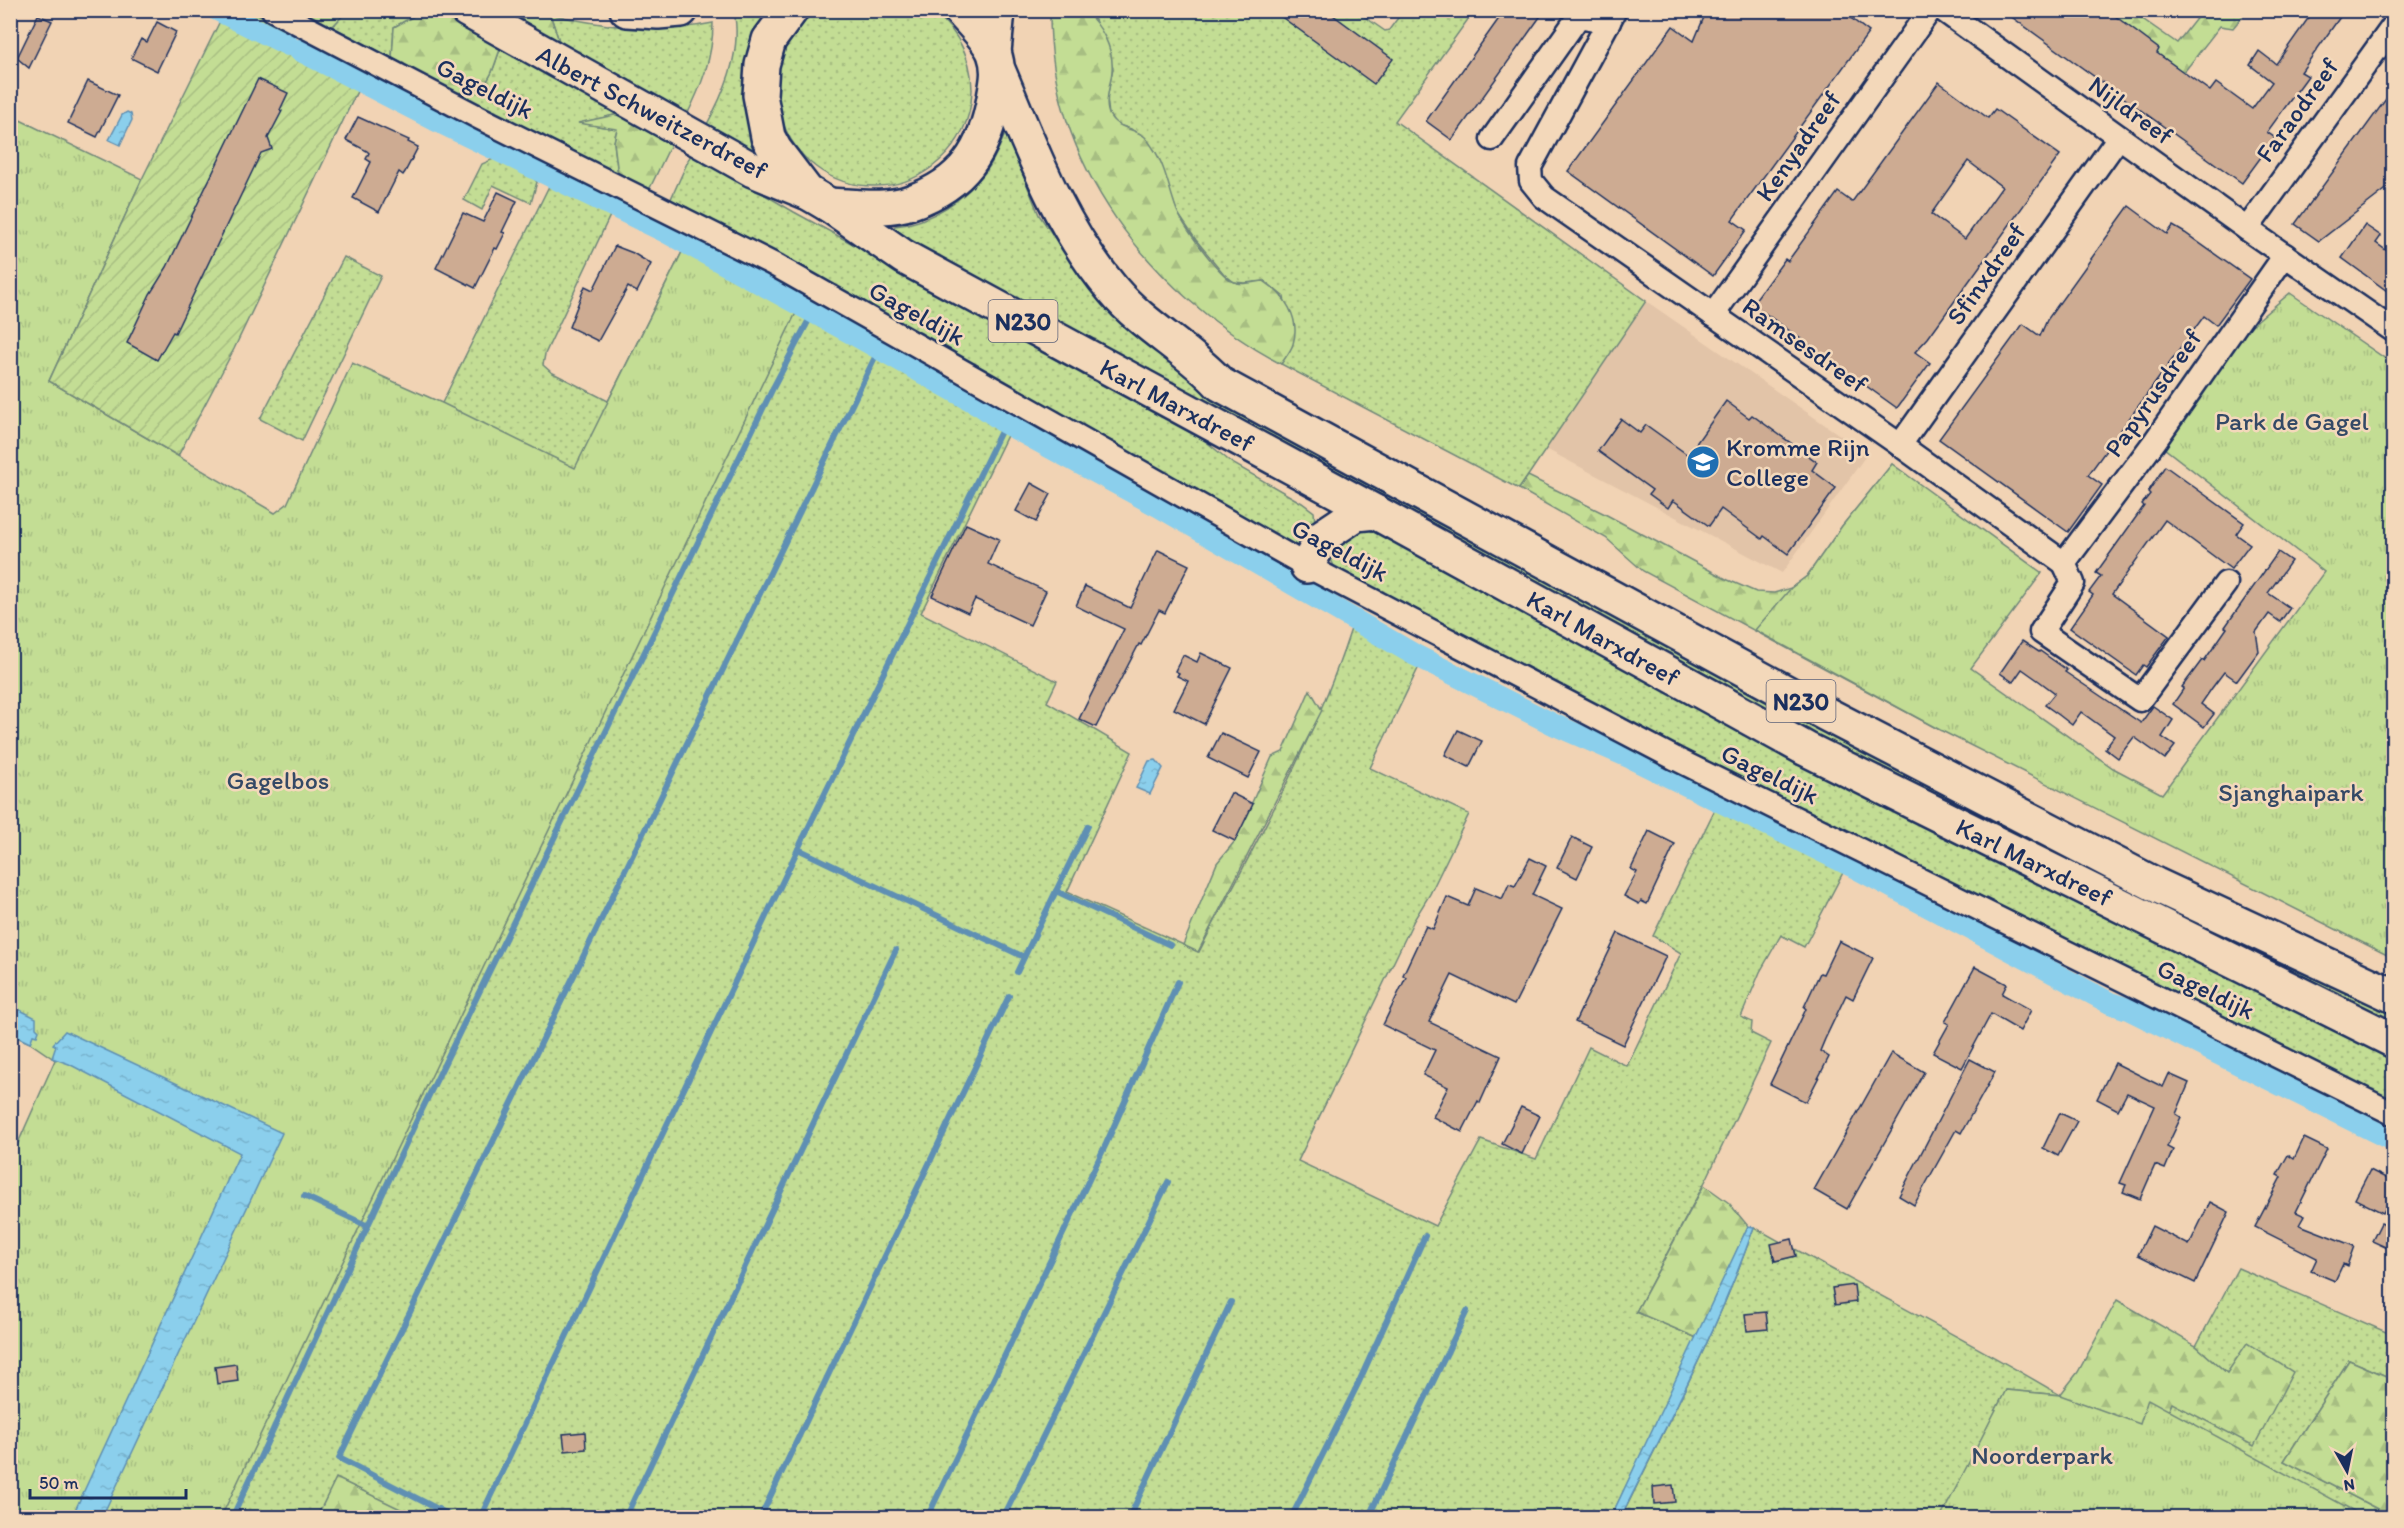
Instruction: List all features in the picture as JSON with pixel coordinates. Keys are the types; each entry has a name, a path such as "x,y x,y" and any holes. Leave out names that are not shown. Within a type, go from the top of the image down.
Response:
{"main road":[{"name":"Albert Schweitzerdreef","path":"467,10 753,170 818,199"},
{"path":"627,10 658,12 681,10"},
{"name":"N230","path":"791,10 769,40 762,65 760,95 768,137 775,150 818,199 876,207 908,203 936,192 960,173 986,135 996,62 960,10"},
{"path":"996,62 998,10"},
{"name":"Karl Marxdreef","path":"996,62 1046,185 1076,238 1113,291 1165,338 1207,369 1220,384 1826,714 2156,885 2394,996"},
{"name":"Karl Marxdreef","path":"818,199 904,257 1299,470 1806,749 2394,1041"},
{"path":"1299,470 1318,502 1323,536"},
{"path":"1307,566 1323,536 1356,514 1375,512"}],"street":[{"name":"Gageldijk","path":"273,10 480,118 773,264 1307,566 1676,759 2394,1114"},
{"name":"Kenyadreef","path":"1713,315 1930,10"},
{"name":"Nijldreef","path":"1943,10 2247,229 2394,331"},
{"path":"1492,139 1579,16 1612,16"},
{"name":"Ramsesdreef","path":"1612,16 1530,167 1531,181 1544,197 1900,445 2057,558"},
{"name":"Faraodreef","path":"2247,229 2394,25"},
{"name":"Sfinxdreef","path":"1900,445 2119,137"},
{"name":"Papyrusdreef","path":"2057,558 2156,441 2285,255"},
{"path":"2057,558 2073,584 2041,632 2140,700 2226,583"}],"shaded area":[{"path":"1646,301 1867,454 1782,573 1546,449"}],"green space":[{"path":"538,10 550,14 563,53 488,11"},
{"path":"226,11 250,11 286,27 288,38"},
{"path":"297,11 347,11 332,27"},
{"path":"347,11 423,11 394,27 392,58 332,27"},
{"path":"423,11 436,11 501,47 491,74 483,85 456,93 392,58 394,27"},
{"path":"755,11 767,12 750,48 743,84 747,120 761,158 705,128 724,89 733,61 735,17"},
{"path":"816,11 932,11 951,29 969,64 971,103 958,139 932,167 913,178 891,185 876,186 843,181 816,167 795,146 782,120 776,91 780,62 793,34"},
{"path":"1050,11 1084,11 1101,30 1109,46 1112,63 1107,100 1110,116 1117,124 1141,134 1149,142 1161,162 1180,216 1209,258 1232,281 1243,283 1264,281 1284,300 1293,316 1295,334 1292,347 1281,364 1233,335 1190,301 1150,262 1116,219 1088,172 1067,121 1054,67"},
{"path":"1084,11 1356,11 1385,31 1389,30 1403,11 1474,11 1395,121 1646,301 1519,489 1281,364 1292,346 1284,297 1264,281 1234,282 1224,274 1196,240 1177,212 1155,151 1131,129 1116,124 1109,115 1107,97 1113,68 1095,20"},
{"path":"2089,11 2131,11 2177,43 2202,11 2247,11 2233,28 2220,26 2181,76"},
{"path":"224,13 361,83 234,349 178,456 49,381 142,179"},
{"path":"550,14 631,28 672,28 713,23 711,48 705,72 686,117 563,53"},
{"path":"311,42 384,79 385,89 310,50 308,44"},
{"path":"501,47 619,114 580,123 617,129 614,142 618,175 456,93 477,88 488,80"},
{"path":"407,89 438,104 436,115 397,95 399,91"},
{"path":"619,114 672,142 649,190 618,175 614,142 617,129 578,123"},
{"name":"Gagelbos","path":"16,118 142,179 49,381 275,513 287,504 352,363 442,403 575,468 688,240 803,298 221,1517 11,1517 11,1159 55,1060 30,1043 10,1034 10,128"},
{"path":"483,131 625,199 621,206 479,137"},
{"path":"1006,132 1039,215 1071,261 1120,316 2393,1009 2393,1031 1863,767 892,232 895,226 922,220 947,207 969,190 990,166"},
{"path":"692,152 794,212 1187,426 1232,463 1314,512 1315,523 1307,545 1295,548 929,339 670,201"},
{"path":"498,157 527,171 537,182 531,203 493,185 482,210 464,200 482,164"},
{"path":"554,176 614,207 545,354 543,365 551,372 608,401 688,240 715,253 498,713 442,403"},
{"path":"344,257 381,276 302,441 260,419"},
{"path":"720,257 816,305 1015,419 921,613 1057,681 1047,702 1132,752 1067,892 1199,952 1305,746 1355,616 1426,652 1370,768 1469,814 1430,894 1414,920 1298,1161 1435,1226 1481,1140 1536,1159 1589,1047 1627,1066 1681,953 1653,936 1720,799 1848,863 1804,947 1781,935 1760,972 1741,1017 1752,1022 1751,1033 1771,1043 1708,1176 1636,1312 1697,1338 1611,1517 417,1518 336,1479 317,1517 130,1518"},
{"name":"Sjanghaipark","path":"2290,293 2393,364 2393,958 1940,730 1755,630 1791,588 1807,576 1842,526 1892,464 2042,573 1971,668 2113,768 2162,794 2324,572 2155,441 2216,355"},
{"path":"1892,464 1907,475 1902,497 1940,730 1643,571 1606,538 1519,489 1528,476 1728,580 1756,592 1774,593 1791,588 1807,576 1842,526"},
{"path":"1374,527 2393,1055 2393,1106 1536,676 1336,571 1328,552 1345,531"},
{"path":"1310,690 1322,710 1198,952 1183,945 1217,863 1235,841 1272,757 1283,752"},
{"path":"1704,1185 1729,1203 1748,1226 1697,1338 1636,1312"},
{"path":"1754,1227 1781,1242 1775,1261 1796,1256 1795,1249 2060,1395 1942,1517 1621,1518 1709,1338"},
{"path":"2238,1268 2393,1335 2393,1379 2349,1360 2284,1461 2393,1517 2334,1517 2165,1419 2172,1403 2227,1373 2196,1346"},
{"path":"2117,1300 2196,1346 2227,1373 2247,1343 2293,1372 2254,1446 2172,1403 2165,1418 1942,1518 2006,1390 2060,1395 2078,1372"},
{"path":"2349,1360 2393,1379 2393,1517 2284,1461"},
{"name":"Noorderpark","path":"2006,1390 2060,1395 2140,1424 2148,1399 2365,1517 1941,1517"},
{"path":"336,1478 417,1517 317,1517"}],"water":[{"path":"127,112 131,114 132,120 120,145 109,140 122,115"},
{"path":"1156,760 1163,768 1150,794 1136,788 1149,761"},
{"path":"10,1005 36,1018 36,1028 39,1031 37,1036 33,1035 30,1043 11,1034"},
{"path":"65,1031 282,1133 102,1517 72,1517 240,1153 69,1064 52,1058 56,1046 53,1044"},
{"path":"1748,1226 1754,1227 1740,1265 1692,1374 1621,1517 1611,1517"}],"building":[{"path":"1272,10 1326,10 1393,59 1374,84"},
{"path":"1505,10 1545,10 1452,140 1426,121"},
{"path":"1707,10 1840,10 1869,32 1732,220 1746,230 1713,276 1568,171 1673,26 1694,41"},
{"path":"2002,10 2107,10 2159,49 2157,53 2210,91 2216,83 2252,109 2272,82 2250,65 2259,51 2276,64 2314,10 2345,10 2301,72 2308,76 2267,132 2275,138 2242,183"},
{"path":"38,15 52,21 29,68 17,58"},
{"path":"157,22 176,32 157,71 131,58 141,39 147,42"},
{"path":"258,79 288,93 280,110 282,111 268,138 272,149 261,153 175,333 173,332 157,360 127,343 150,294 167,267"},
{"path":"88,81 118,95 97,137 68,123"},
{"path":"1939,82 1988,118 1995,109 2060,155 1928,338 1915,352 1930,363 1897,408 1752,304 1785,259 1788,261 1838,192 1852,202","holes":["1968,161 2002,187 1965,239 1931,214"]},
{"path":"2394,88 2394,183 2319,241 2295,224"},
{"path":"358,117 409,140 408,142 418,147 403,175 399,172 379,212 353,198 371,162 366,159 369,153 367,151 346,140"},
{"path":"498,192 517,201 502,232 505,233 475,288 436,268 463,213 483,222"},
{"path":"2129,206 2167,234 2173,226 2185,233 2250,279 2216,325 2204,316 2088,475 2102,485 2068,532 1939,439 2023,324 2040,336 2047,320"},
{"path":"2365,225 2381,236 2376,243 2394,256 2394,296 2342,258"},
{"path":"615,246 651,264 637,292 628,287 598,341 569,327 585,286 593,290"},
{"path":"1726,401 1749,418 1752,415 1817,462 1812,470 1836,488 1788,554 1764,536 1762,539 1721,509 1709,526 1673,500 1668,508 1649,494 1652,490 1598,451 1621,419 1640,433 1646,425 1688,455"},
{"path":"2165,466 2244,523 2236,534 2250,544 2231,569 2165,520 2112,594 2169,636 2146,667 2143,665 2136,675 2070,628 2093,595 2089,592 2101,576 2096,573 2144,506 2142,504 2150,494 2148,492"},
{"path":"1031,483 1051,494 1036,522 1016,511"},
{"path":"966,524 999,539 988,564 1046,591 1030,625 975,599 968,613 932,596"},
{"path":"1158,550 1189,565 1165,613 1159,610 1141,645 1139,644 1096,727 1079,719 1124,629 1076,606 1085,586 1130,608"},
{"path":"2278,552 2291,561 2268,593 2290,608 2280,622 2269,614 2256,632 2259,651 2237,681 2224,672 2212,688 2201,704 2214,714 2204,727 2173,704 2184,688 2182,687 2202,660 2204,661"},
{"path":"2022,641 2040,651 2067,670 2065,672 2141,723 2153,706 2173,720 2162,737 2175,746 2165,759 2134,737 2118,758 2105,748 2114,736 2081,712 2072,725 2045,705 2055,693 2039,681 2022,669 2013,682 2000,673"},
{"path":"1201,653 1232,668 1204,724 1174,709 1188,681 1177,676 1179,673 1175,671 1183,655 1197,662"},
{"path":"1458,730 1482,741 1469,767 1445,755"},
{"path":"1221,733 1261,752 1248,778 1208,758"},
{"path":"1231,793 1253,804 1235,841 1212,830"},
{"path":"1649,831 1675,844 1647,904 1641,901 1639,904 1624,896 1637,872 1631,869"},
{"path":"1572,837 1592,847 1577,878 1557,868"},
{"path":"1530,858 1546,866 1532,895 1562,909 1514,1005 1452,975 1429,1022 1501,1056 1480,1103 1478,1101 1462,1132 1433,1117 1448,1087 1423,1075 1435,1050 1383,1025 1406,977 1403,975 1426,926 1433,929 1447,897 1468,906 1476,888 1502,899 1509,884 1515,886"},
{"path":"1618,933 1666,956 1623,1045 1575,1022"},
{"path":"1839,941 1873,958 1853,999 1846,995 1825,1039 1820,1051 1829,1057 1806,1102 1770,1084 1806,1009 1804,1007 1820,973 1823,974"},
{"path":"1975,967 2007,984 2002,994 2031,1010 2020,1031 1991,1014 1962,1068 1933,1053 1949,1024 1945,1022"},
{"path":"1891,1053 1924,1072 1847,1209 1814,1190"},
{"path":"1970,1059 1995,1072 1961,1133 1956,1130 1914,1205 1899,1196"},
{"path":"2115,1063 2163,1087 2169,1074 2189,1083 2176,1114 2181,1117 2167,1147 2173,1150 2165,1169 2155,1165 2140,1199 2123,1192 2126,1185 2120,1183 2155,1106 2127,1093 2118,1110 2097,1099"},
{"path":"1521,1107 1540,1116 1522,1154 1502,1144"},
{"path":"2060,1113 2077,1121 2058,1156 2043,1148"},
{"path":"2304,1138 2327,1149 2296,1212 2305,1216 2300,1225 2354,1246 2347,1266 2343,1264 2335,1281 2311,1271 2317,1258 2255,1227 2281,1177 2277,1175 2288,1155 2294,1159"},
{"path":"2370,1170 2394,1182 2394,1191 2383,1213 2355,1199"},
{"path":"2210,1202 2229,1212 2195,1283 2138,1255 2152,1226 2189,1245"},
{"path":"2381,1223 2394,1229 2394,1251 2372,1241"},
{"path":"1792,1239 1796,1256 1775,1261 1771,1244"},
{"path":"1854,1285 1856,1302 1835,1305 1832,1288"},
{"path":"1766,1312 1768,1329 1747,1331 1745,1314"},
{"path":"236,1364 238,1381 217,1384 215,1367"},
{"path":"585,1432 586,1449 565,1451 563,1434"},
{"path":"1673,1485 1675,1502 1654,1504 1653,1487"}],"waterway":[{"path":"217,10 288,45"},
{"path":"299,50 435,120 664,231 983,407 1005,423 1158,506 1415,655 1555,725 1631,758 1852,866 2110,1003 2128,1009 2394,1141"},
{"path":"232,1518 416,1122 773,388 813,312"},
{"path":"455,1518 339,1458 879,349"},
{"path":"480,1518 798,849 1005,423"},
{"path":"1088,826 1056,891 1170,945"},
{"path":"798,849 1024,957"},
{"path":"1017,972 1056,891"},
{"path":"625,1518 896,950"},
{"path":"927,1518 1106,1144 1178,982"},
{"path":"760,1518 1009,996"},
{"path":"1003,1518 1168,1182"},
{"path":"304,1196 368,1226"},
{"path":"1291,1518 1358,1384 1425,1236"},
{"path":"1129,1518 1231,1302"},
{"path":"1368,1518 1467,1311"},
{"path":"434,1518 438,1509"}],"place":[{"name":"Kromme Rijn College","path":"1703,462"}],"park label":[{"name":"Park de Gagel","path":"2292,421"}]}
